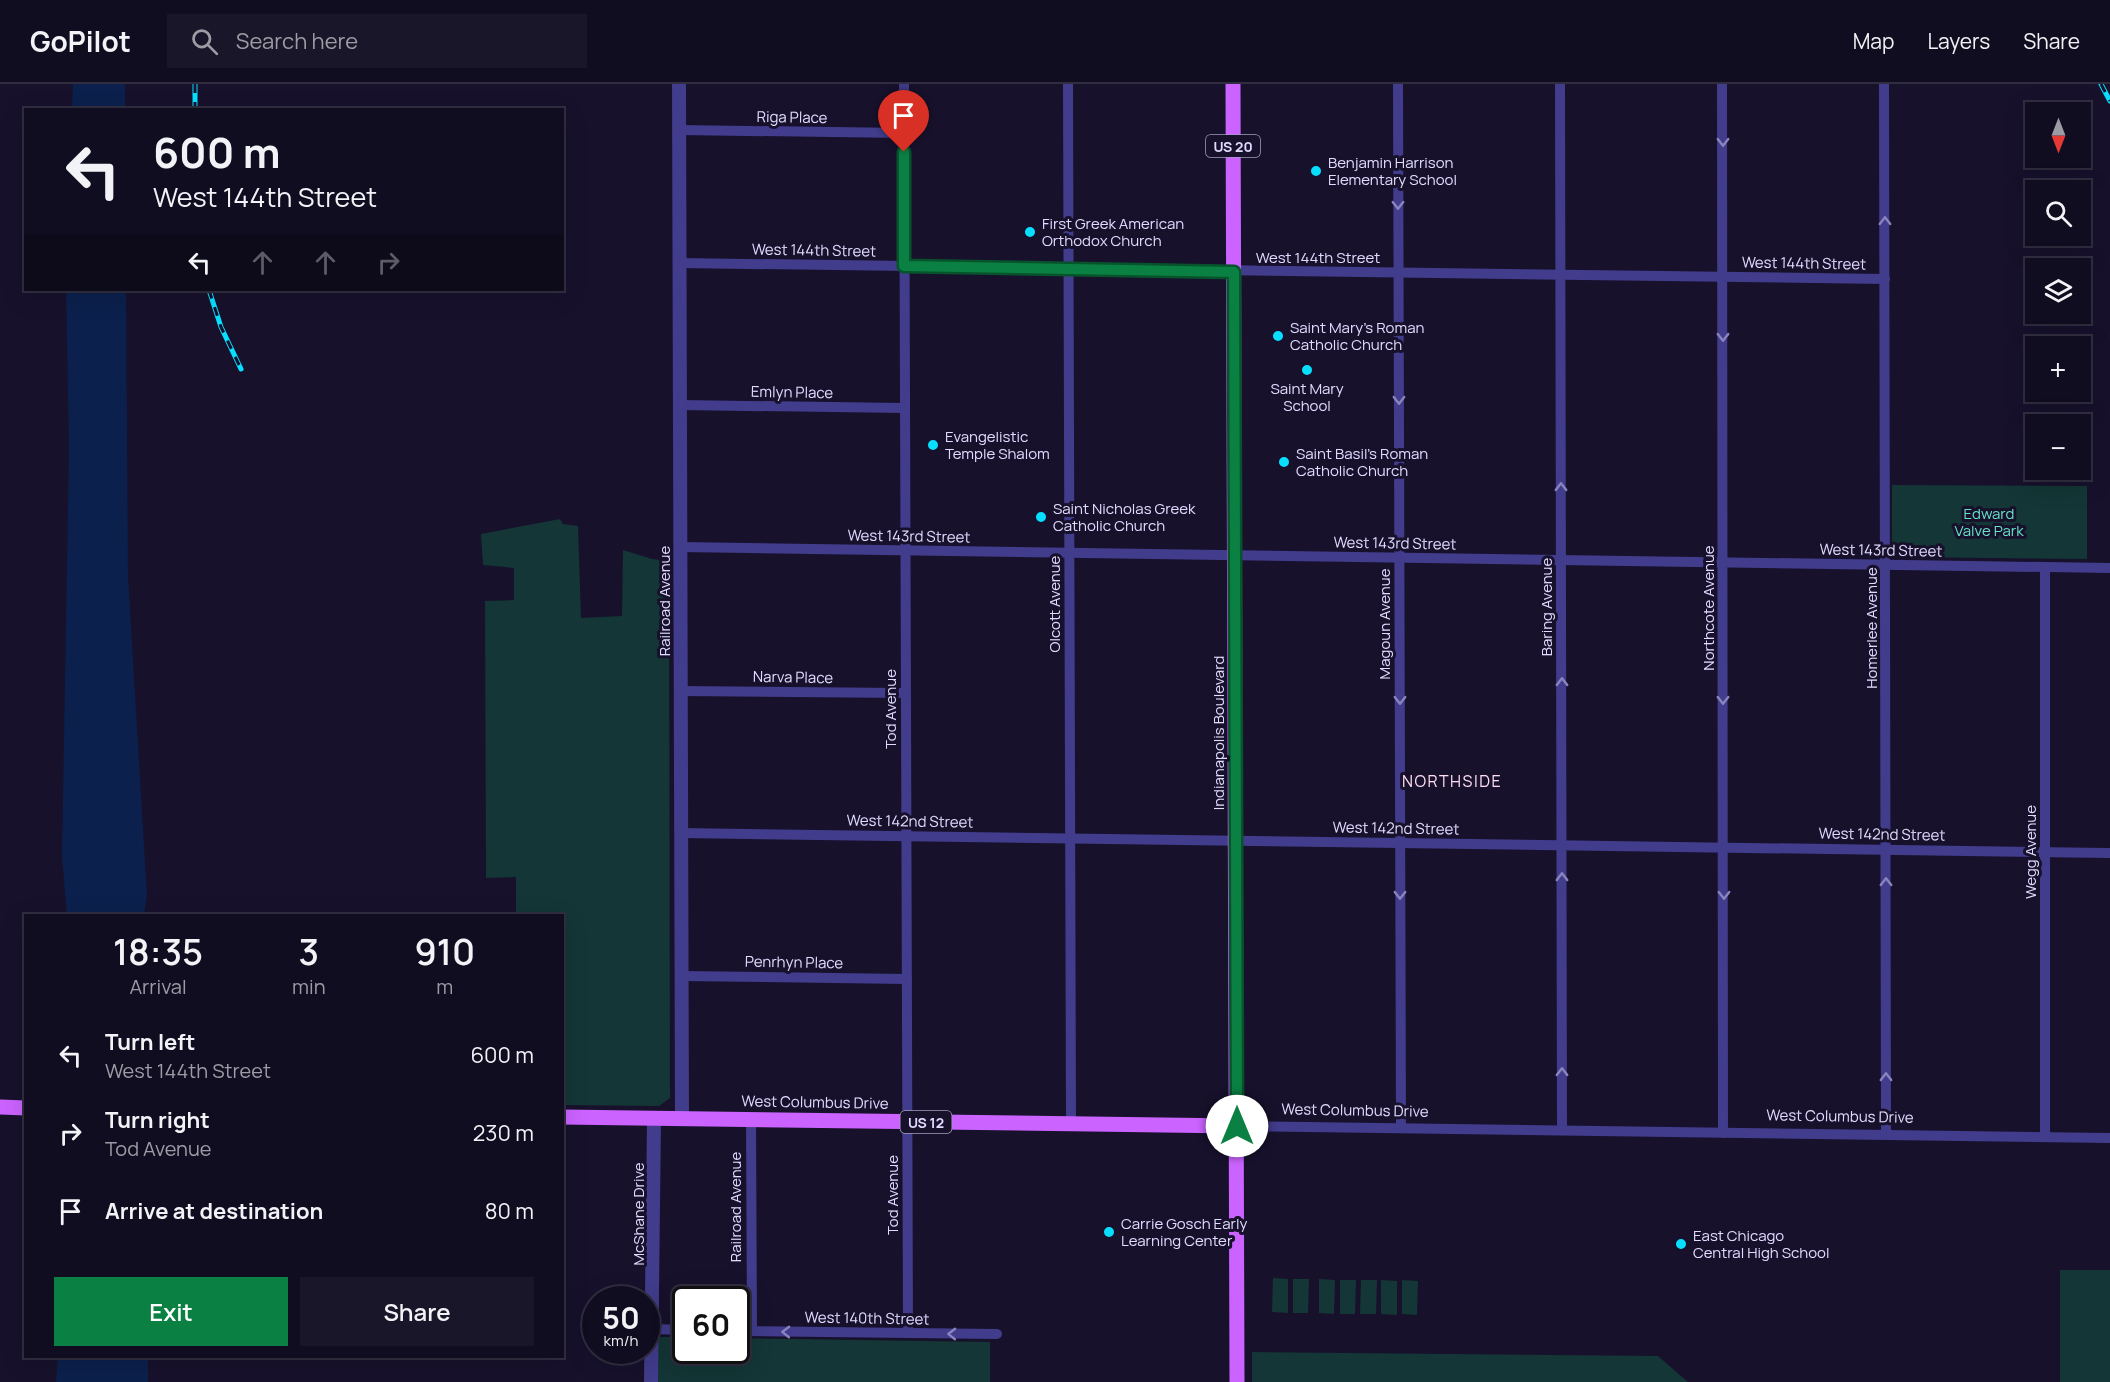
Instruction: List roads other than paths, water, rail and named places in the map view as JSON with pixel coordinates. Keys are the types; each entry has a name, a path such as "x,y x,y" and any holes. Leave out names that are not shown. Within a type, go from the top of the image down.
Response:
{"main road":[{"name":"Indianapolis Boulevard","path":"1233,84 1237,1382"},
{"path":"0,1107 24,1108"},
{"name":"West Columbus Drive","path":"564,1117 1237,1126"}],"street":[{"name":"Railroad Avenue","path":"679,84 682,1118"},
{"name":"Tod Avenue","path":"904,84 908,1333"},
{"name":"Olcott Avenue","path":"1068,84 1071,1124"},
{"name":"Magoun Avenue","path":"1398,84 1401,1128"},
{"name":"Baring Avenue","path":"1560,84 1562,1130"},
{"name":"Northcote Avenue","path":"1722,84 1723,1133"},
{"name":"Homerlee Avenue","path":"1884,84 1886,1135"},
{"name":"Riga Place","path":"679,130 904,133"},
{"name":"West 144th Street","path":"679,263 1885,279"},
{"name":"Emlyn Place","path":"679,405 904,408"},
{"name":"West 143rd Street","path":"680,548 2110,568"},
{"name":"Wegg Avenue","path":"2045,567 2045,1137"},
{"name":"Narva Place","path":"680,691 905,693"},
{"name":"West 142nd Street","path":"681,833 2110,853"},
{"name":"Penrhyn Place","path":"681,976 907,979"},
{"name":"McShane Drive","path":"652,1286 654,1118"},
{"name":"Railroad Avenue","path":"751,1119 752,1331"},
{"name":"West Columbus Drive","path":"1237,1126 2110,1138"},
{"name":"West 140th Street","path":"752,1331 997,1334"},
{"name":"McShane Drive","path":"651,1364 651,1382"}],"water":[{"path":"73,84 125,84 125,108 72,108"},
{"path":"66,291 126,291 128,576 147,896 144,914 67,914 62,856 69,447"},
{"path":"58,1358 148,1358 148,1382 56,1382"}],"railway":[{"path":"195,84 195,108"},
{"path":"2101,84 2110,101"},
{"path":"209,291 221,327 241,369"}],"place":[{"name":"Benjamin Harrison Elementary School","path":"1316,171"},
{"name":"First Greek American Orthodox Church","path":"1030,232"},
{"name":"Saint Mary's Roman Catholic Church","path":"1278,336"},
{"name":"Saint Mary School","path":"1307,370"},
{"name":"Evangelistic Temple Shalom","path":"933,445"},
{"name":"Saint Basil's Roman Catholic Church","path":"1284,462"},
{"name":"Saint Nicholas Greek Catholic Church","path":"1041,517"},
{"name":"Carrie Gosch Early Learning Center","path":"1109,1232"},
{"name":"East Chicago Central High School","path":"1681,1244"}],"district":[{"name":"NORTHSIDE","path":"1452,781"}],"park label":[{"name":"Edward Valve Park","path":"1989,522"}]}
